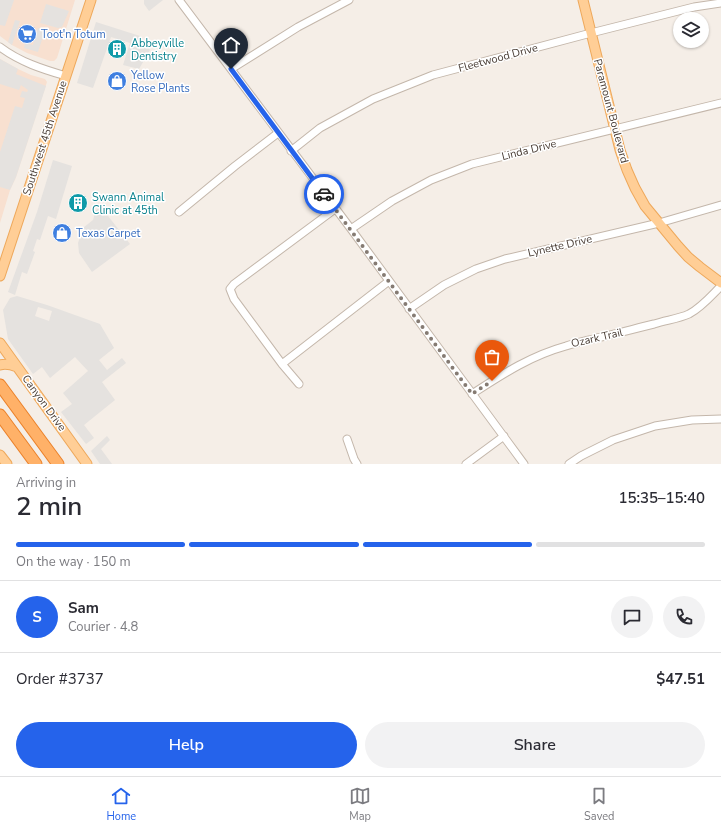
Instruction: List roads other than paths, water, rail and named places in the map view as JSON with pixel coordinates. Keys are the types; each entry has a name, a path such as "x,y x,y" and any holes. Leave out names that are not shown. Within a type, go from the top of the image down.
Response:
{"highway":[{"path":"3,390 58,464"},
{"path":"0,415 36,464"}],"main road":[{"name":"Southwest 45th Avenue","path":"0,276 90,0"},
{"name":"Paramount Boulevard","path":"583,0 620,150 635,188 645,206 678,246 688,257 721,284"},
{"path":"0,251 10,244"},
{"name":"Canyon Drive","path":"0,343 87,464"},
{"path":"0,365 7,364 17,367"},
{"path":"0,455 7,464"}],"street":[{"path":"179,0 524,464"},
{"path":"231,69 298,27 349,0"},
{"name":"Fleetwood Drive","path":"291,151 320,128 372,99 433,75 694,7 721,3"},
{"path":"0,47 11,55 29,64 66,76"},
{"name":"Linda Drive","path":"351,230 392,201 431,180 472,164 721,103"},
{"path":"179,212 278,133"},
{"name":"Lynette Drive","path":"409,309 444,285 476,269 505,259 659,223 721,205"},
{"path":"299,384 282,364 234,299 230,289 234,284 335,209"},
{"path":"282,364 388,281"},
{"name":"Ozark Trail","path":"472,394 521,363 543,353 567,345 641,328 655,323 674,320 689,314 702,306 721,284"},
{"path":"569,464 581,456 613,440 655,426 692,420 721,419"},
{"path":"466,464 504,436"},
{"path":"347,439 357,464"}],"place":[{"name":"Toot'n Totum","path":"27,34"},
{"name":"Abbeyville Dentistry","path":"117,49"},
{"name":"Yellow Rose Plants","path":"117,81"},
{"name":"Swann Animal Clinic at 45th","path":"78,203"},
{"name":"Texas Carpet","path":"62,233"}]}
